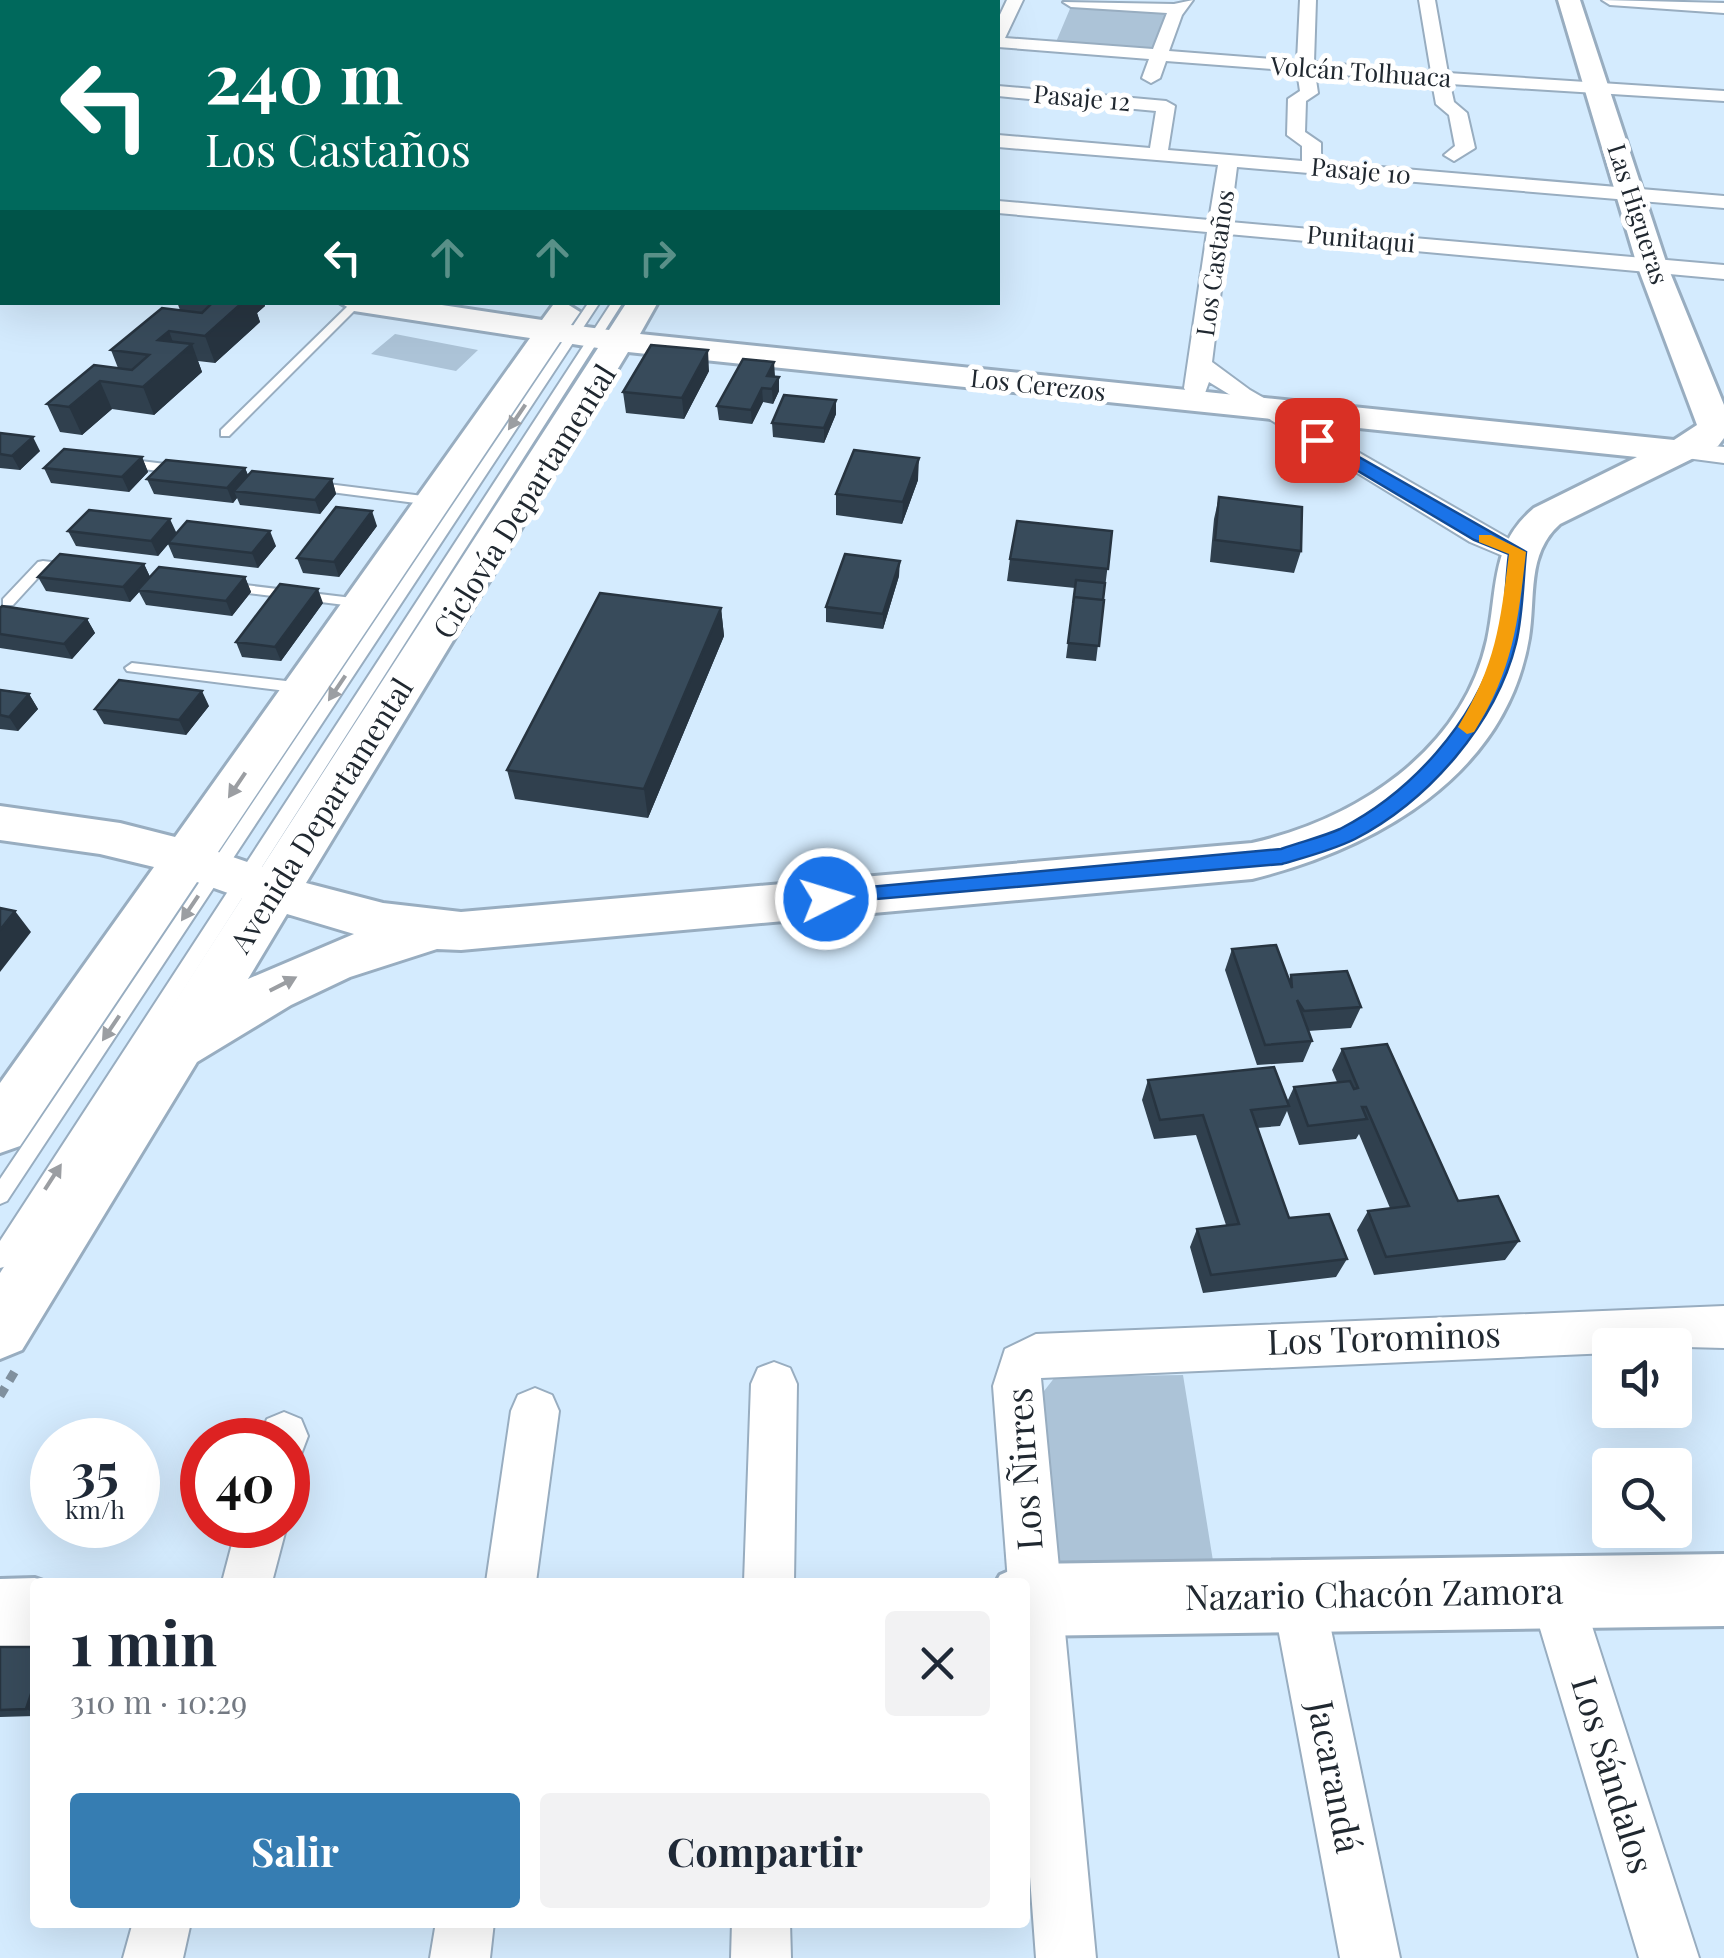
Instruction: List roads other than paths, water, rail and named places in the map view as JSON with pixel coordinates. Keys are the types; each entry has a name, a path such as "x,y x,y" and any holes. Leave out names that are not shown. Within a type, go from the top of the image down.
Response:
{"street":[{"path":"1000,34 1014,0"},
{"path":"1308,0 1307,68 1320,136 1312,143 1311,167"},
{"path":"1427,0 1446,104 1458,113 1466,148 1443,144"},
{"name":"Las Higueras","path":"1569,0 1711,439"},
{"path":"1610,0 1721,8"},
{"path":"1071,2 1180,5 1158,54 1144,103"},
{"name":"Volcán Tolhuaca","path":"1000,39 1307,68 1724,96"},
{"name":"Pasaje 12","path":"1000,91 1166,106 1158,154"},
{"path":"1312,143 1296,135 1296,98 1317,105"},
{"path":"1446,104 1432,110 1455,179"},
{"name":"Pasaje 10","path":"1000,141 1724,202"},
{"name":"Los Castaños","path":"1194,400 1222,227 1228,160"},
{"name":"Punitaqui","path":"1000,207 1724,272"},
{"name":"Los Cerezos","path":"373,305 1262,408 1330,428 1621,460"},
{"name":"Avenida Departamental","path":"10,1345 172,1056 230,876 303,688 431,501 579,330 636,305"},
{"name":"Avenida Departamental","path":"0,1129 230,876 517,500 579,330"},
{"name":"Los Castaños","path":"1201,365 1262,408"},
{"path":"1330,428 1480,536 1518,552"},
{"path":"0,823 156,849 339,912 434,931 501,930 1222,864 1316,846 1391,808 1462,735 1500,667 1509,630 1518,552 1526,534 1621,460 1711,439"},
{"path":"172,1056 226,1016 299,976 344,957 434,931"},
{"name":"Los Torominos","path":"1045,1355 1724,1327"},
{"name":"Los Ñirres","path":"1029,1578 1016,1386 1021,1365 1045,1355"},
{"path":"769,1578 774,1384"},
{"path":"513,1578 535,1410"},
{"path":"249,1578 256,1548"},
{"name":"Nazario Chacón Zamora","path":"1030,1600 1724,1590"},
{"name":"Los Sándalos","path":"1555,1592 1670,1958"},
{"name":"Jacarandá","path":"1298,1596 1370,1958"},
{"name":"Los Ñirres","path":"1030,1600 1066,1958"},
{"path":"0,1614 30,1614"},
{"path":"153,1958 160,1928"},
{"path":"460,1958 464,1928"},
{"path":"760,1958 761,1928"}],"lane":[{"path":"225,432 354,305"},
{"path":"0,1195 433,588 593,305"},
{"path":"0,1259 230,876 579,330 614,305"},
{"path":"117,462 193,472"},
{"path":"287,483 431,501"},
{"path":"433,588 466,558 496,517 517,500"},
{"path":"8,602 44,565 82,570"},
{"path":"214,586 361,604"},
{"path":"132,668 303,688"}]}
